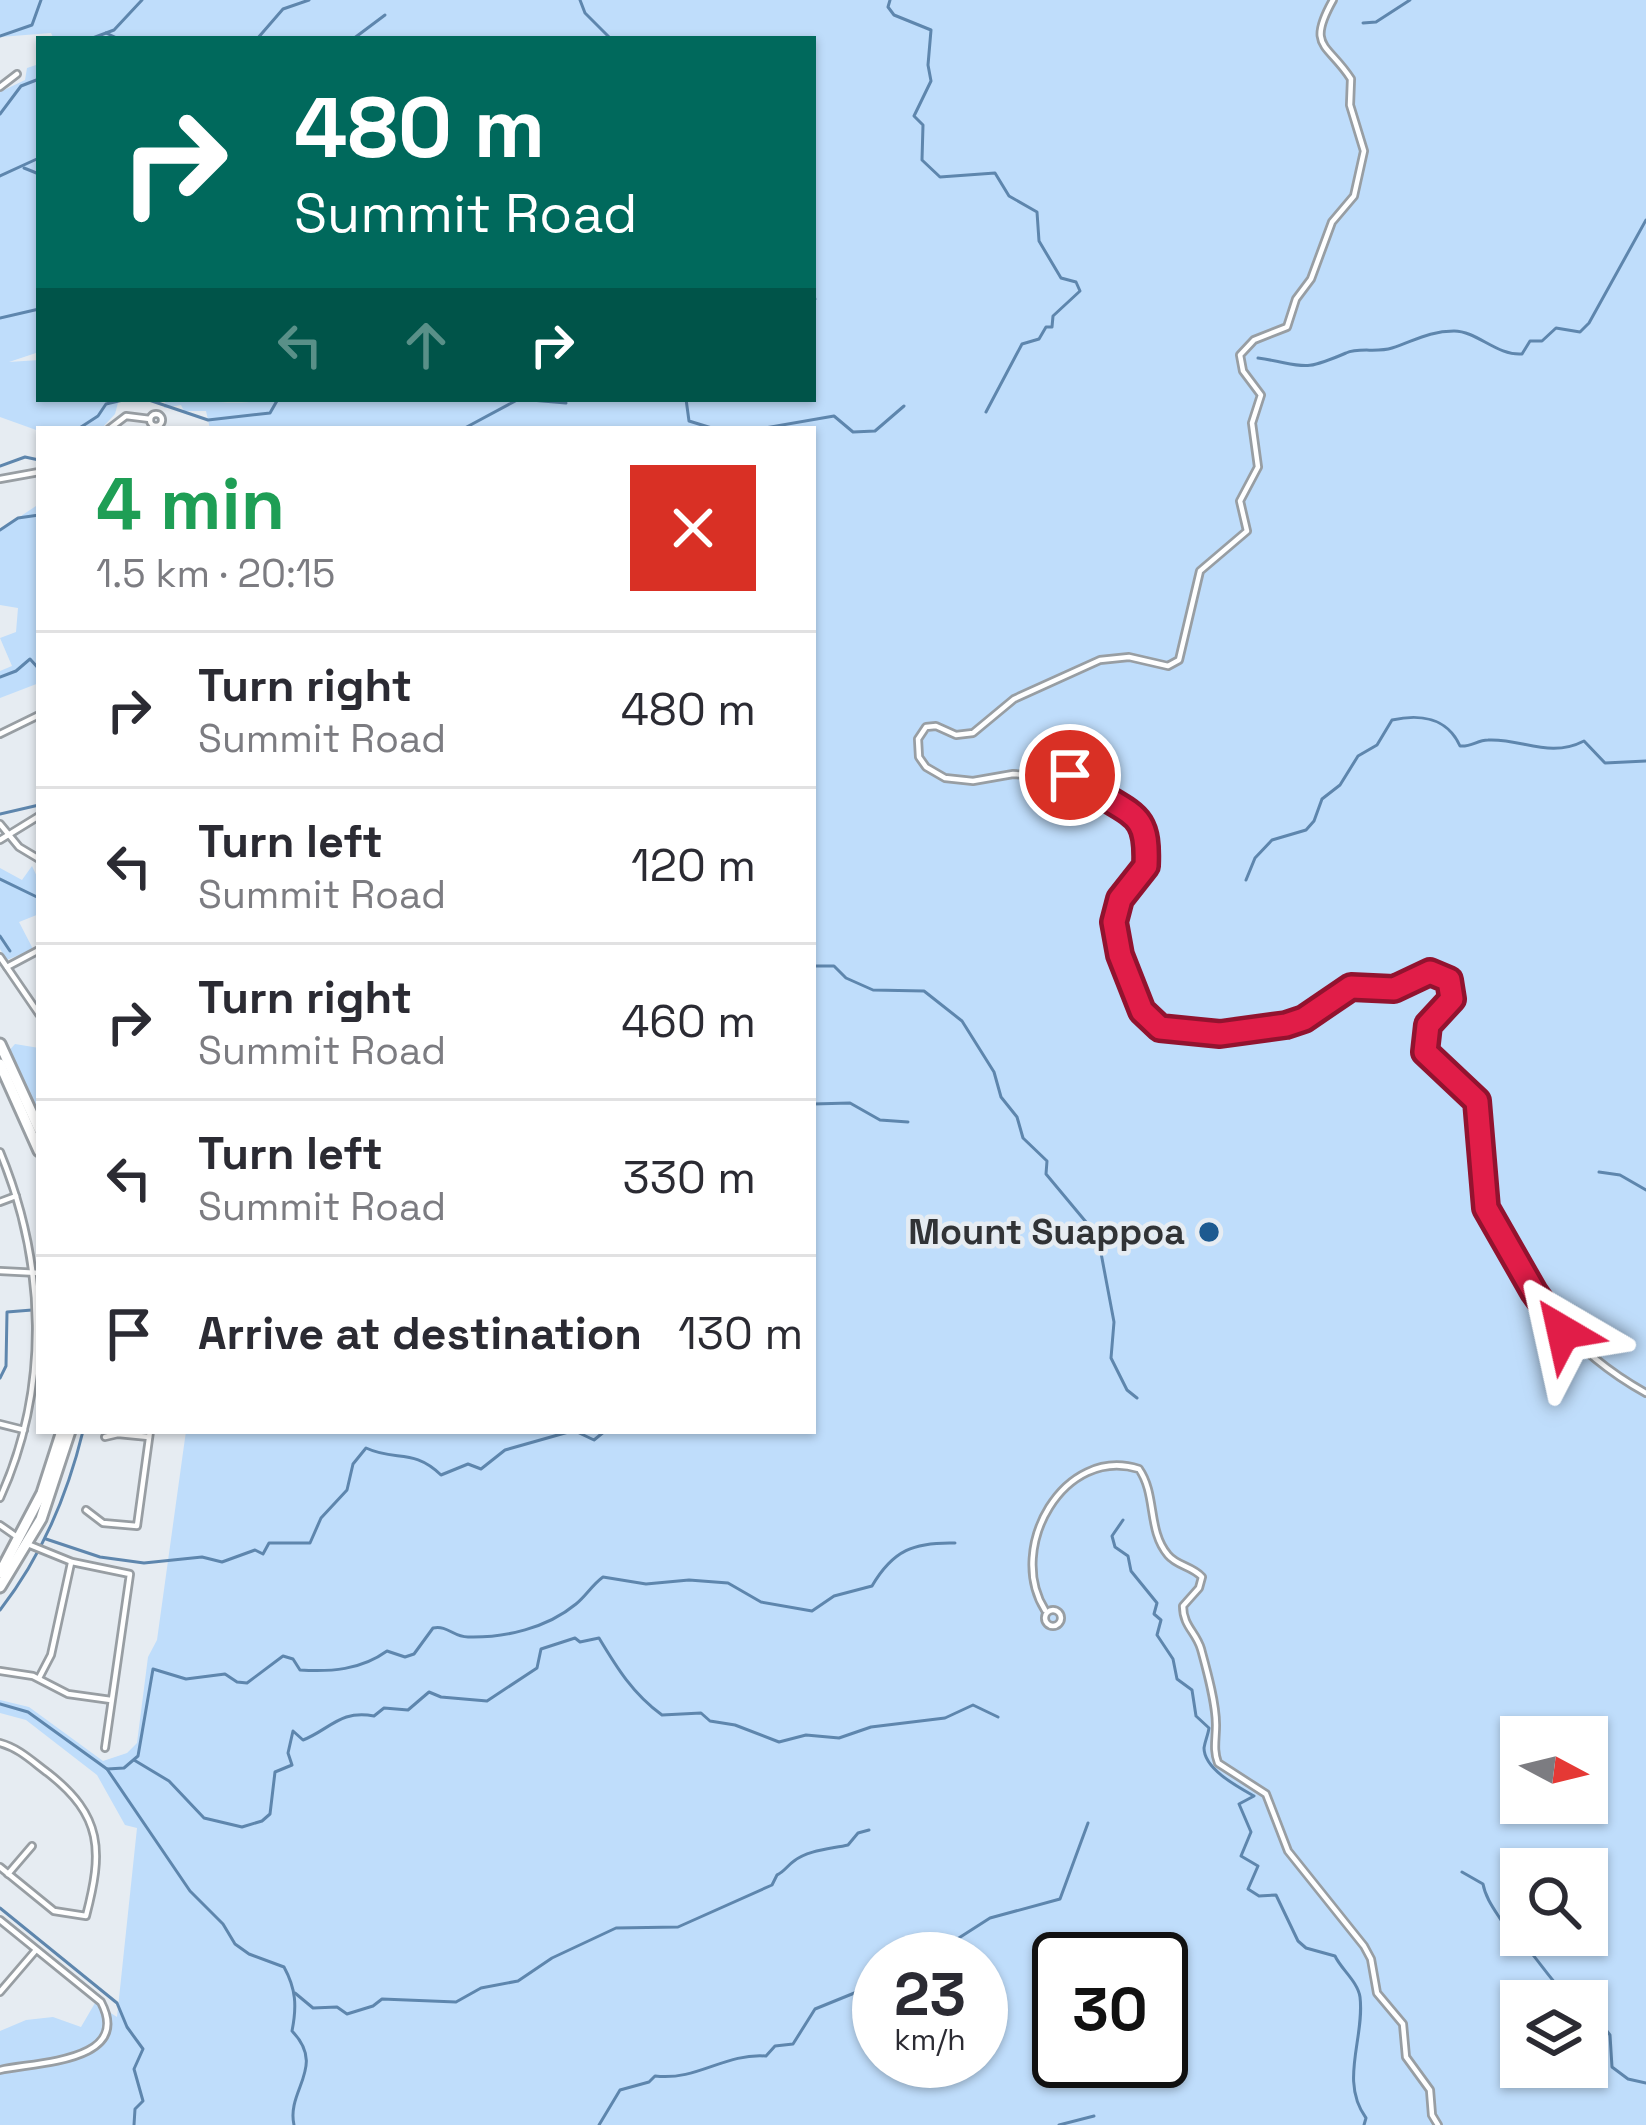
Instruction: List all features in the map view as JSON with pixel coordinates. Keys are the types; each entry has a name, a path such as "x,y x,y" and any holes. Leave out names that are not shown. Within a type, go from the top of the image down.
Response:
{"street":[{"path":"1333,0 1319,37 1325,51 1351,79 1350,105 1364,156 1354,196 1332,222 1289,324 1279,333 1258,338 1242,352 1241,366 1261,395 1252,423 1258,466 1240,501 1247,531 1200,571 1180,657 1168,665 1124,657 1092,662 1014,699 973,733 956,736 936,726 926,727 918,754 928,769 954,781 1010,774 1076,776 1131,810 1141,825 1146,866 1116,905 1115,932 1142,1011 1156,1027 1206,1034 1275,1028 1304,1019 1351,987 1394,989 1427,972 1448,979 1452,999 1428,1025 1424,1048 1434,1064 1477,1101 1484,1198 1490,1217 1556,1324 1590,1356 1646,1393"},
{"path":"0,87 17,74"},
{"path":"113,426 126,416 150,418"},
{"path":"0,478 36,472"},
{"path":"0,734 36,716"},
{"path":"0,840 36,818"},
{"path":"0,824 36,858"},
{"path":"6,967 36,952"},
{"path":"0,957 36,1010"},
{"path":"0,1044 10,1088 36,1125"},
{"path":"0,1064 36,1144"},
{"path":"0,1152 36,1274 0,1271"},
{"path":"0,1202 16,1196"},
{"path":"0,1498 24,1430 36,1353"},
{"path":"0,1424 24,1430"},
{"path":"0,1587 27,1544 65,1434"},
{"path":"105,1437 115,1434"},
{"path":"86,1510 104,1523 136,1526 149,1434"},
{"path":"1046,1610 1038,1592 1033,1551 1047,1509 1091,1469 1114,1464 1139,1469 1154,1502 1154,1526 1161,1544 1173,1560 1202,1576 1199,1588 1183,1606 1183,1615 1186,1628 1200,1646 1216,1720 1218,1763 1266,1794 1288,1851 1364,1946 1377,1993 1403,2024 1406,2057 1430,2090 1432,2115 1438,2125"},
{"path":"0,1525 27,1544 72,1562 130,1574 105,1748"},
{"path":"0,1573 27,1544"},
{"path":"39,1678 51,1654 72,1562"},
{"path":"0,1671 39,1678 68,1694 111,1700"},
{"path":"0,1743 16,1749 73,1792 84,1806 97,1839 86,1916 54,1911 0,1867"},
{"path":"8,1874 32,1846"},
{"path":"0,1920 101,2002 106,2015 104,2036 88,2053 0,2070"},
{"path":"0,1992 36,1950"}],"shaded area":[{"path":"0,0 1646,0 1646,2125 0,2125 0,2031 26,2020 53,2017 81,2027 95,2003 117,2017 137,1828 125,1825 97,1775 26,1720 0,1713 0,1700 29,1707 103,1761 127,1753 137,1743 148,1657 157,1640 186,1434 816,1434 816,426 209,426 206,411 184,411 181,405 164,408 165,402 816,402 816,36 0,37"},
{"path":"36,65 36,353 9,362 36,360 36,402 118,402 104,426 36,426 36,430 0,417 0,92 25,80 27,68"},
{"path":"36,506 36,684 0,698 0,671 12,666 0,638 16,632 18,608 0,605 0,530"},
{"path":"32,866 36,915 19,922 33,949 7,960 0,949 0,868 22,880"},
{"path":"15,1044 36,1048 36,1112 8,1052"}],"waterway":[{"path":"0,36 32,25 41,0"},
{"path":"106,33 142,0"},
{"path":"260,36 283,9 309,0"},
{"path":"580,0 585,13 608,36"},
{"path":"890,0 888,7 894,15 931,30 931,81 914,116 923,125 922,160 940,177 995,173 1009,196 1037,212 1039,241 1061,278 1076,282 1080,291 1053,316 1052,327 1046,327 1039,339 1022,344 986,412"},
{"path":"1363,23 1376,22 1410,0"},
{"path":"357,36 385,15"},
{"path":"98,36 112,36"},
{"path":"0,114 21,86 36,80"},
{"path":"0,176 36,159"},
{"path":"24,168 36,173"},
{"path":"1258,358 1310,365 1351,351 1386,349 1454,331 1522,354 1530,341 1542,341 1556,328 1580,332 1589,323 1646,220"},
{"path":"0,318 36,310"},
{"path":"83,426 114,402"},
{"path":"155,402 208,420 270,413 276,402"},
{"path":"469,426 513,402"},
{"path":"554,402 566,403"},
{"path":"686,402 689,421 705,426"},
{"path":"776,426 834,416 853,432 875,431 904,406"},
{"path":"0,466 25,457 36,459"},
{"path":"0,530 18,518 36,515"},
{"path":"0,677 30,659 36,666"},
{"path":"1246,880 1255,858 1272,840 1306,830 1322,799 1340,785 1358,756 1377,745 1392,720 1412,717 1440,723 1460,746 1500,740 1559,748 1584,741 1605,763 1646,761"},
{"path":"0,814 36,806"},
{"path":"0,879 36,897"},
{"path":"0,936 10,951"},
{"path":"816,966 834,966 846,978 873,990 924,991 962,1021 994,1072 1001,1097 1017,1117 1023,1138 1047,1161 1046,1174 1086,1222 1092,1244 1101,1253 1114,1322 1111,1358 1127,1390 1137,1398"},
{"path":"816,1104 850,1103 880,1120 908,1122"},
{"path":"1599,1172 1620,1175 1646,1190"},
{"path":"0,1378 6,1366 7,1312 32,1310"},
{"path":"0,1610 51,1525 82,1434"},
{"path":"46,1539 100,1557 144,1563 202,1557 222,1562 255,1550 263,1554 269,1543 310,1543 321,1518 347,1490 353,1464 366,1448 422,1461 441,1475 468,1464 481,1469 505,1450 561,1434"},
{"path":"581,1434 594,1440 601,1434"},
{"path":"1123,1520 1112,1536 1115,1547 1128,1556 1131,1571 1157,1603 1154,1614 1161,1620 1157,1635 1173,1659 1177,1679 1192,1690 1196,1716 1209,1728 1205,1756 1223,1776 1254,1796 1239,1804 1251,1832 1241,1856 1258,1866 1248,1889 1259,1896 1276,1895 1298,1941 1335,1956 1359,1991 1354,2089 1366,2118 1364,2125"},
{"path":"107,1769 124,1768 138,1756 153,1669 186,1679 225,1674 247,1683 283,1656 293,1659 300,1670 311,1671 356,1666 387,1651 405,1657 414,1654 433,1628 482,1637 539,1625 576,1604 603,1577 646,1584 728,1583 761,1602 812,1611 834,1596 872,1586 888,1564 906,1551 955,1543"},
{"path":"134,1760 169,1781 204,1818 242,1827 270,1814 275,1772 292,1765 288,1753 293,1731 303,1740 353,1715 374,1716 384,1708 408,1710 429,1692 487,1701 537,1668 541,1649 575,1638 580,1642 599,1638 634,1689 662,1715 701,1713 710,1721 779,1742 806,1735 839,1738 871,1727 945,1718 973,1705 998,1717"},
{"path":"0,1704 28,1712 107,1769 190,1891 223,1924 235,1944 284,1967 294,1998 292,2031 306,2056 294,2125"},
{"path":"968,1932 990,1918 1060,1899 1088,1823"},
{"path":"295,1993 313,2008 337,2007 347,2014 382,1999 456,2002 481,1988 518,1981 552,1958 616,1928 678,1927 772,1885 800,1857 848,1845 858,1833 869,1830"},
{"path":"1462,1872 1483,1884 1507,1930 1553,1980"},
{"path":"0,1908 117,2003 143,2049 134,2069 143,2101 135,2109 134,2125"},
{"path":"599,2125 620,2090 655,2076 685,2075 737,2059 766,2056 775,2046 793,2044 815,2009 852,1994"},
{"path":"1608,2032 1612,2067 1628,2079 1646,2083"},
{"path":"1059,2125 1094,2116"}],"place":[{"name":"Mount Suappoa","path":"1209,1232"}],"route":[{"path":"1070,775 1131,810 1141,825 1146,866 1116,905 1114,922 1120,955 1142,1011 1156,1027 1206,1034 1275,1028 1304,1019 1351,987 1394,989 1430,972 1449,980 1454,994 1428,1025 1425,1052 1475,1096 1486,1208 1544,1309 1563,1332"}]}
